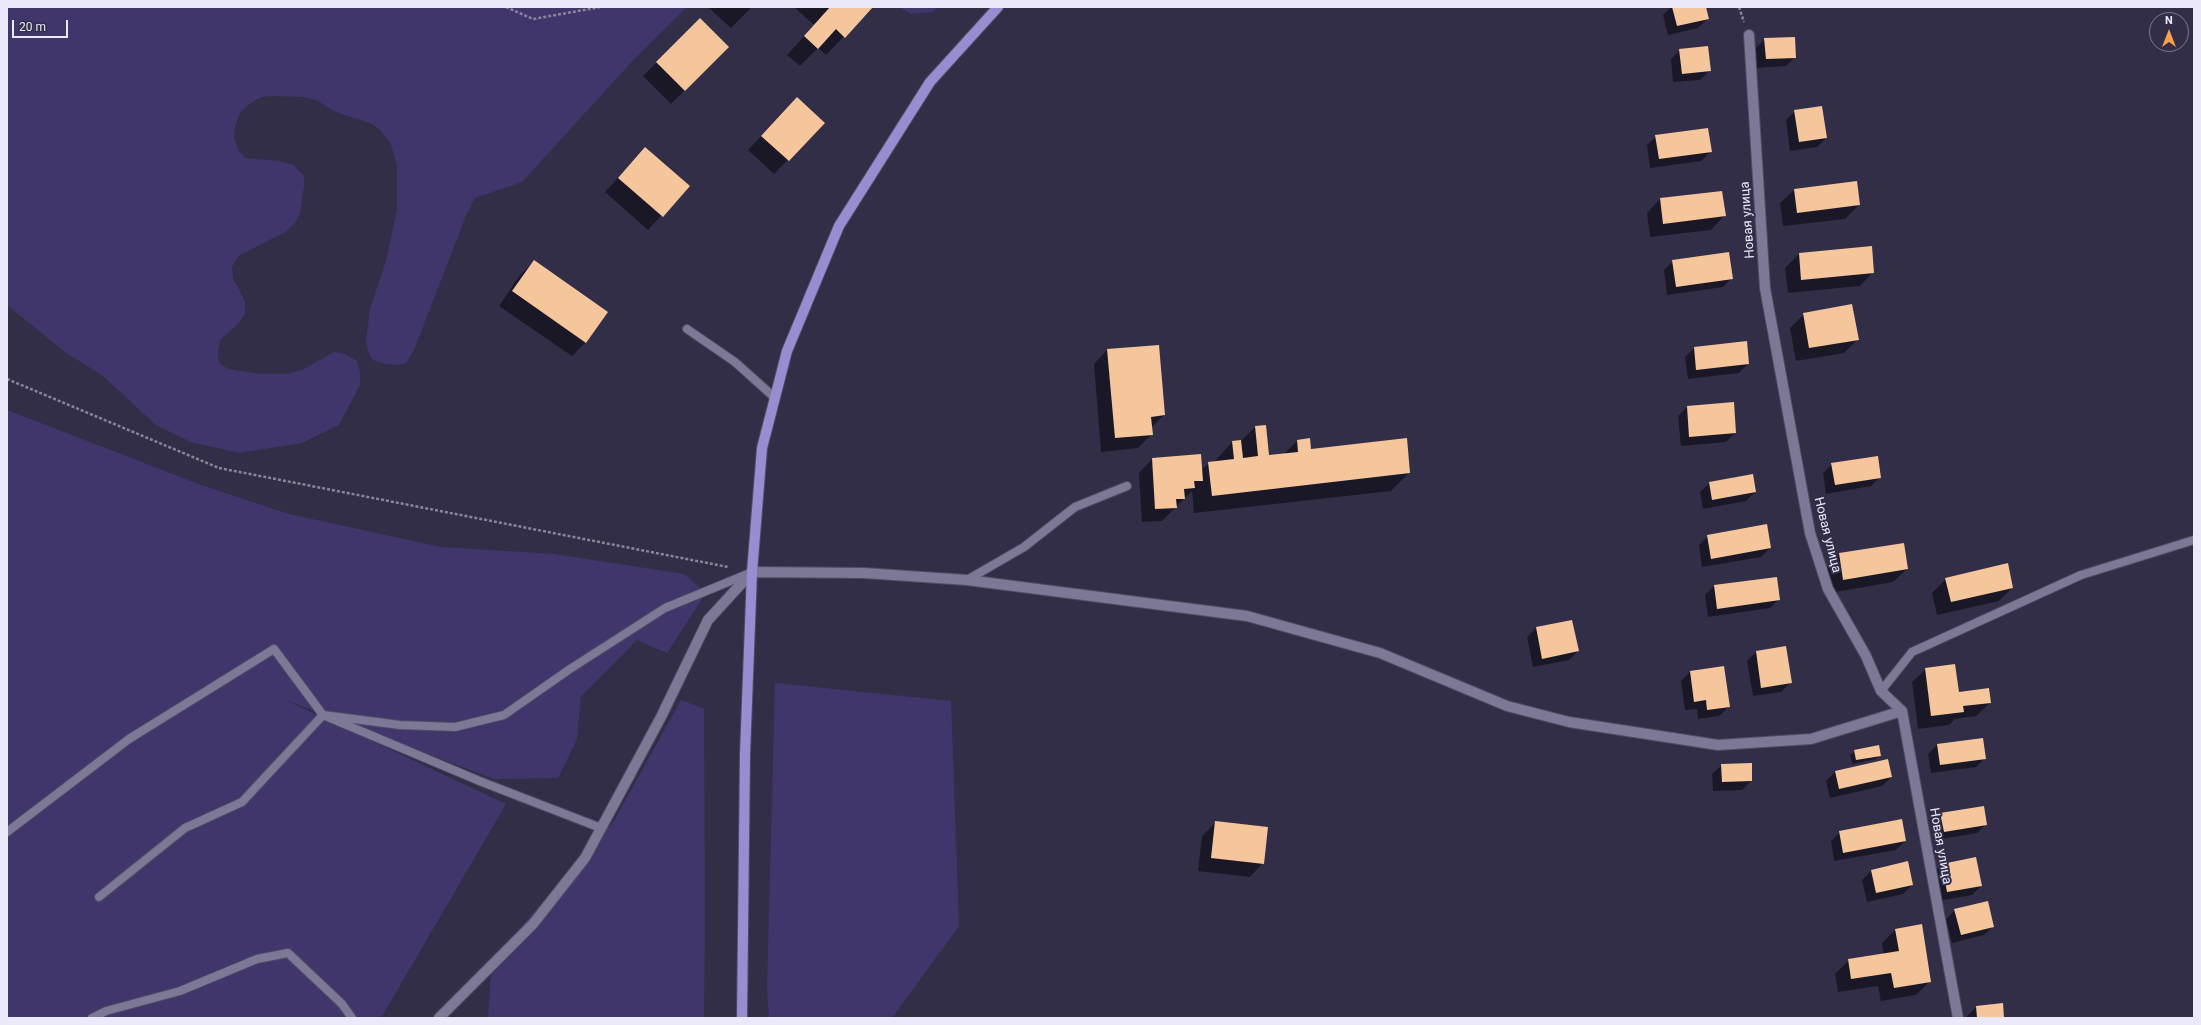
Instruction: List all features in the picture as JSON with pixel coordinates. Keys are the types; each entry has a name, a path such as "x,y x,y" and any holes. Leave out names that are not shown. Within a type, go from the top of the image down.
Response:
{"main road":[{"path":"742,1018 745,754 752,572 762,448 787,351 839,226 930,82 998,7"}],"street":[{"name":"Новая улица","path":"1749,35 1765,288 1810,533 1828,589 1866,656 1881,691 1902,711 1958,1018"},
{"path":"439,1018 533,924 585,858 661,717 708,620 752,572 864,573 966,580 1247,616 1380,653 1507,706 1569,722 1718,745 1811,739 1902,711"}],"lane":[{"path":"687,329 735,362 775,398"},
{"path":"966,580 1024,547 1075,507 1127,486"},
{"path":"1881,691 1912,652 2081,575 2194,540"},
{"path":"323,715 400,725 455,727 504,716 570,669 665,608 752,572"},
{"path":"7,832 129,739 274,649 323,715 482,782 601,828"},
{"path":"98,897 185,828 242,802 323,715"},
{"path":"92,1018 106,1011 180,990 257,959 288,953 342,1004 352,1018"}],"path":[{"path":"506,7 533,19 601,7"},
{"path":"7,379 219,468 729,568"}],"shaded area":[{"path":"7,7 687,7 636,57 522,182 475,198 467,213 414,350 406,363 395,365 385,364 373,360 368,351 366,341 370,309 386,261 397,210 397,165 390,142 381,131 372,124 334,111 316,100 303,97 274,96 261,97 248,105 240,113 235,127 234,137 238,150 245,158 279,161 293,165 304,176 304,187 300,213 295,223 285,232 238,256 232,267 233,279 245,301 245,314 239,323 220,340 218,352 219,363 228,369 260,374 288,374 302,370 334,352 345,354 357,361 360,372 360,385 339,425 302,443 239,453 191,442 156,425 103,376 65,352 7,305"},
{"path":"899,7 937,7 933,12 911,14"},
{"path":"7,410 201,485 289,514 441,547 554,554 684,574 706,593 667,653 637,640 581,696 577,739 558,778 494,779 283,699 506,804 381,1018 7,1018"},
{"path":"775,683 951,701 959,926 892,1018 769,1018 767,989"},
{"path":"681,700 704,709 704,1018 488,1018 492,960 614,821"}],"building":[{"path":"830,7 873,7 845,38 836,29 818,49 804,36"},
{"path":"1672,7 1706,7 1709,19 1677,26"},
{"path":"700,18 729,47 685,91 656,62"},
{"path":"1795,37 1796,58 1766,59 1764,38"},
{"path":"1708,46 1711,71 1682,74 1679,49"},
{"path":"797,97 825,123 789,161 761,136"},
{"path":"1822,106 1827,138 1799,142 1794,110"},
{"path":"1708,128 1712,152 1659,159 1655,135"},
{"path":"645,147 690,186 663,217 618,178"},
{"path":"1857,181 1860,205 1797,213 1794,189"},
{"path":"1722,191 1726,216 1663,224 1660,198"},
{"path":"1872,246 1874,273 1801,280 1799,253"},
{"path":"1729,252 1733,279 1676,287 1672,260"},
{"path":"534,260 608,312 586,343 512,291"},
{"path":"1852,304 1859,340 1809,348 1803,313"},
{"path":"1747,341 1749,364 1696,370 1694,347"},
{"path":"1159,345 1165,415 1151,417 1153,435 1115,438 1107,349"},
{"path":"1734,402 1736,433 1689,437 1687,406"},
{"path":"1266,425 1269,455 1298,452 1297,440 1310,438 1311,449 1407,438 1410,473 1212,496 1208,462 1234,459 1232,441 1241,440 1243,458 1258,456 1255,426"},
{"path":"1201,454 1203,481 1194,481 1195,488 1184,489 1185,499 1176,499 1177,508 1155,509 1152,458"},
{"path":"1878,456 1881,478 1835,485 1831,463"},
{"path":"1753,474 1756,492 1712,500 1709,482"},
{"path":"1767,524 1771,548 1711,559 1707,535"},
{"path":"1904,543 1908,569 1843,580 1839,553"},
{"path":"2008,563 2013,588 1951,602 1945,578"},
{"path":"1777,577 1780,600 1717,609 1714,585"},
{"path":"1572,620 1579,651 1542,659 1536,627"},
{"path":"1786,646 1792,683 1761,688 1756,651"},
{"path":"1955,664 1959,692 1989,688 1991,703 1963,706 1964,712 1931,716 1925,668"},
{"path":"1724,666 1730,707 1707,710 1706,700 1694,702 1690,671"},
{"path":"1983,738 1986,759 1940,765 1937,744"},
{"path":"1879,745 1881,756 1856,760 1854,750"},
{"path":"1888,759 1892,777 1839,789 1835,771"},
{"path":"1752,763 1752,781 1722,782 1721,764"},
{"path":"1984,806 1987,825 1944,832 1940,813"},
{"path":"1902,819 1906,841 1843,853 1839,831"},
{"path":"1215,821 1268,827 1264,864 1211,858"},
{"path":"1976,857 1982,886 1947,892 1942,864"},
{"path":"1908,861 1913,885 1876,893 1871,870"},
{"path":"1988,901 1994,927 1961,935 1954,909"},
{"path":"1922,924 1931,982 1894,988 1891,973 1851,979 1848,959 1899,951 1895,929"},
{"path":"2003,1003 2004,1018 1977,1018 1976,1006"}]}
